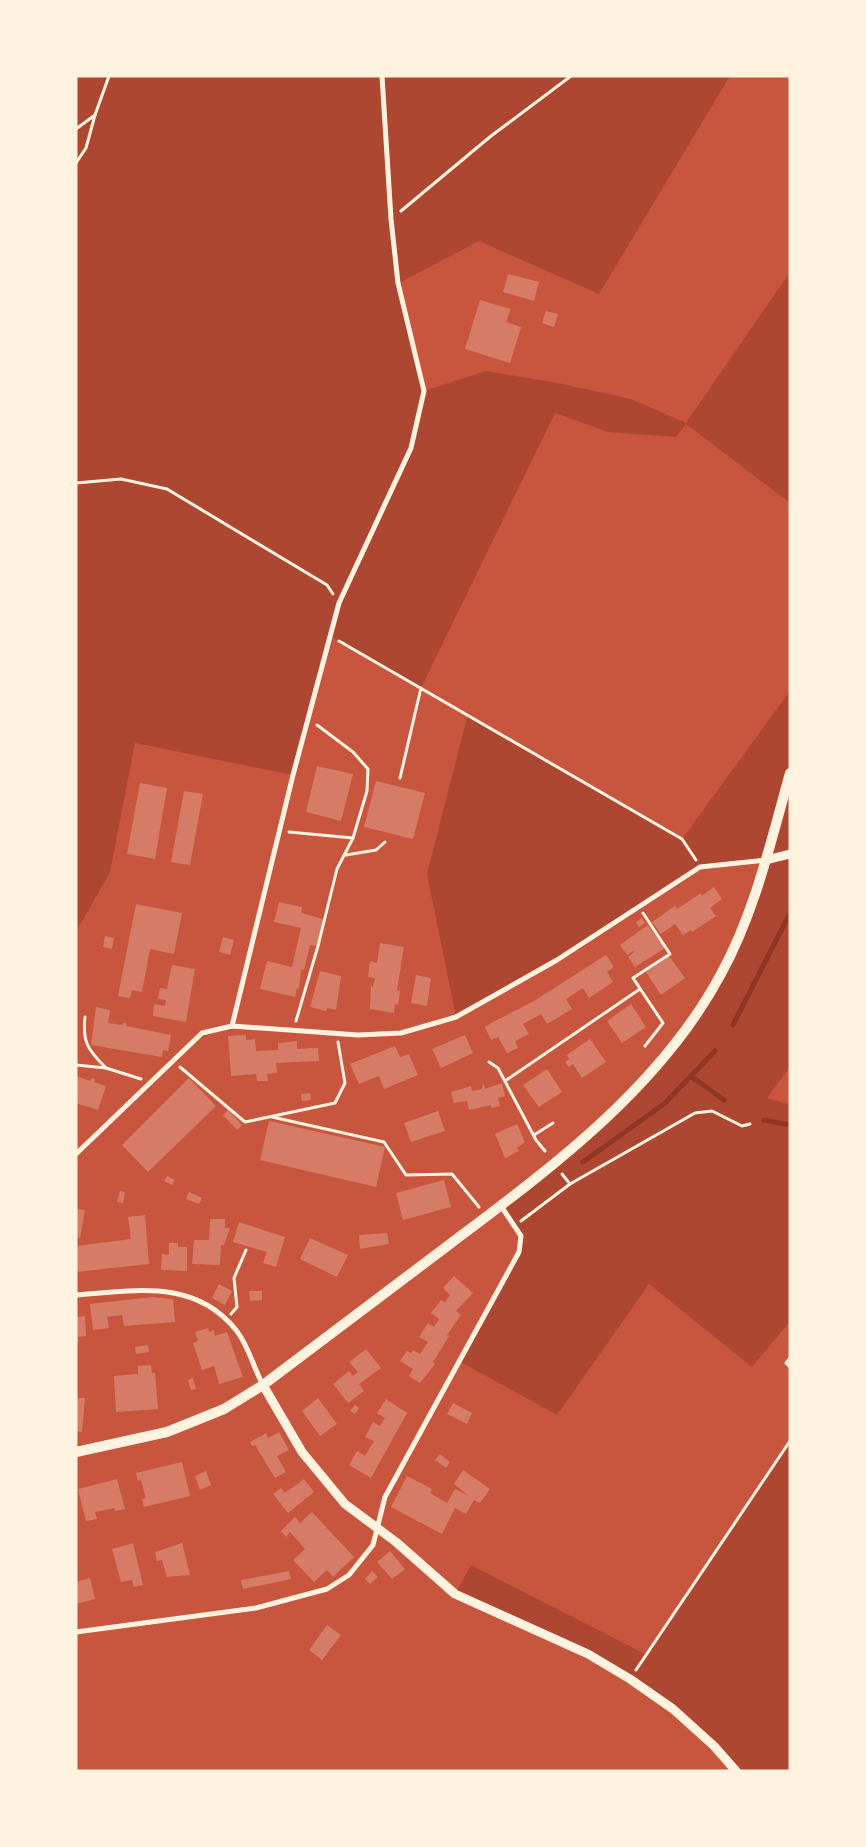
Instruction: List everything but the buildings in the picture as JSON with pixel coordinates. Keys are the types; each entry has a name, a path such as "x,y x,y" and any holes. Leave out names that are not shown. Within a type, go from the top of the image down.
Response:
{"main road":[{"path":"76,1452 167,1432 224,1409 263,1385 501,1206 554,1164 608,1115 653,1070 693,1020 721,974 740,933 766,860 790,773"}],"street":[{"path":"232,1026 307,720 338,603 411,448 424,391 398,283 391,219 382,76"},
{"path":"76,1154 202,1033 232,1026 358,1036 401,1033 456,1017 557,960 700,867 766,860 790,854"},
{"path":"76,1632 256,1608 327,1589 349,1575 373,1545 385,1497 519,1252 521,1236 501,1206"},
{"path":"76,1295 156,1290 174,1291 217,1312 237,1330 253,1360 263,1385 302,1452 345,1504 396,1542 455,1594 588,1654 630,1679 674,1709 714,1746 736,1771"}],"path":[{"path":"76,163 86,148 109,76"},
{"path":"391,219 491,136 571,76"},
{"path":"76,129 95,115"},
{"path":"76,483 121,479 167,489 327,585 338,603"},
{"path":"330,635 682,839 691,849 700,867"},
{"path":"400,778 421,688"},
{"path":"293,1030 318,946 337,869 346,855 353,838 367,791 368,770 353,752 326,730 307,720"},
{"path":"279,832 353,838"},
{"path":"346,855 376,850 385,842"},
{"path":"638,907 670,954 633,978 663,1023 645,1046"},
{"path":"505,1081 640,989"},
{"path":"84,1017 83,1031 89,1051 106,1068"},
{"path":"173,1060 245,1122 335,1103 345,1083 338,1051 338,1034"},
{"path":"489,1062 498,1068 534,1136 545,1151"},
{"path":"76,1065 106,1068 150,1082"},
{"path":"515,1225 570,1184 695,1113 712,1111 742,1126 750,1124"},
{"path":"269,1116 384,1142 406,1175 452,1174 479,1207"},
{"path":"534,1136 553,1123"},
{"path":"562,1174 570,1184"},
{"path":"226,1320 237,1307 234,1278 246,1250"},
{"path":"790,1358 786,1364 790,1367"},
{"path":"630,1679 790,1441"}],"shaded area":[{"path":"76,76 730,76 599,294 479,241 399,283 424,391 486,371 558,383 631,399 686,423 790,272 790,503 686,424 676,437 608,432 555,413 421,688 330,636 293,775 135,743 110,872 76,932"},
{"path":"790,691 790,1067 767,1098 790,1105 790,1321 752,1367 649,1284 557,1415 459,1361 519,1251 521,1236 501,1206 653,1070 721,974 766,860 700,867 557,960 456,1017 427,874 468,714 682,839"},
{"path":"790,1441 790,1771 736,1771 714,1746 630,1679 455,1594 471,1565 647,1655"}],"waterway":[{"path":"733,1025 790,913"},
{"path":"583,1162 664,1104 715,1051"},
{"path":"692,1077 724,1100"},
{"path":"764,1120 790,1125"}]}
